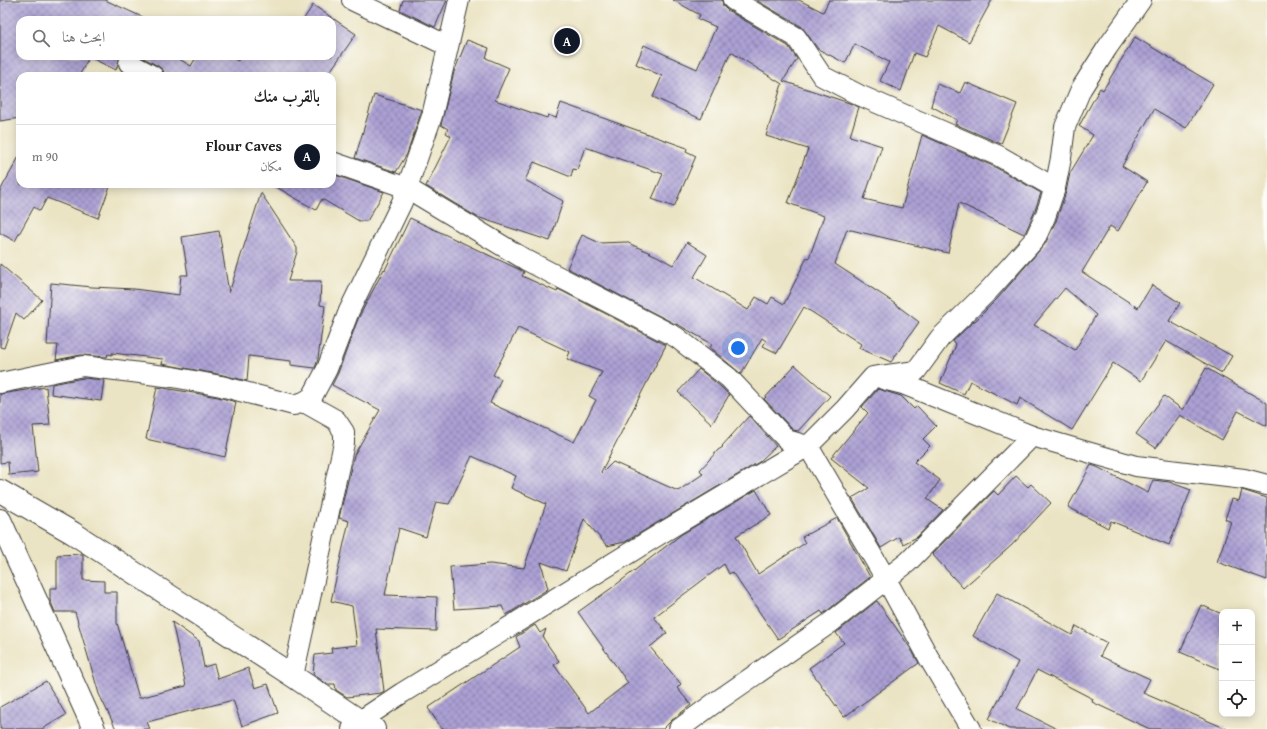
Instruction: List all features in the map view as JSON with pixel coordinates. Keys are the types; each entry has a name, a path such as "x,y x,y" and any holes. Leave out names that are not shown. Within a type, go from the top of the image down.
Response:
{"street":[{"path":"352,0 448,46"},
{"path":"0,383 83,366 173,377 221,386 294,405 304,402 312,397 327,368 348,311 402,202 432,116 459,0"},
{"path":"733,0 796,37 822,76 860,96 999,156 1055,188"},
{"path":"0,492 73,533 294,676 362,726 402,693 658,535 808,446 845,409 873,377 916,371 940,338 989,290 1035,239 1045,217 1055,188 1065,126 1081,89 1107,48 1141,0"},
{"path":"129,63 146,72"},
{"path":"336,163 407,188 526,260 676,337 729,378 787,440 808,446 971,729"},
{"path":"873,377 903,384 1032,436 1136,466 1244,479 1267,485"},
{"path":"294,676 344,443 344,432 336,420 304,402"},
{"path":"679,729 830,623 908,562 1032,436"},
{"path":"0,520 88,728"}],"building":[{"path":"0,0 105,0 140,16 16,16 16,60 87,60 81,72 16,72 16,119 0,121"},
{"path":"403,0 447,0 435,27 400,10"},
{"path":"673,0 722,0 723,6 727,10 788,46 797,59 783,81 859,107 850,136 882,146 864,199 902,208 922,135 993,166 1041,193 1024,234 959,203 948,253 847,229 835,264 887,298 919,322 891,362 859,348 861,344 804,307 777,353 763,346 766,341 762,338 741,374 710,348 712,344 677,324 567,268 582,235 600,243 626,242 673,265 687,242 707,255 694,277 748,310 756,297 768,304 772,297 784,304 807,257 809,258 824,216 788,203 808,149 766,136 782,84 731,52 701,119 653,97 662,76 636,64 644,45 697,69 716,27 698,19 700,15"},
{"path":"756,0 799,0 823,12 829,0 992,0 969,42 939,26 925,57 914,53 901,91 880,81 889,62 855,44 845,63 818,49 802,27"},
{"path":"313,5 329,16 306,16"},
{"path":"336,21 356,34 330,72 164,72 158,66 147,60 181,60 191,66 195,60 336,60"},
{"path":"1135,37 1213,84 1186,128 1154,109 1122,166 1147,182 1118,231 1110,226 1082,272 1138,308 1152,285 1180,303 1169,321 1232,356 1222,373 1166,341 1141,381 1113,363 1072,430 1020,398 1017,405 970,381 964,394 940,383 956,345 953,341 998,298 1045,244 1056,221 1066,192 1070,173 1093,135 1079,126 1100,88 1103,90","holes":["1065,288 1096,315 1075,350 1034,325"]},
{"path":"467,40 489,48 486,58 509,68 495,100 547,118 548,115 556,118 561,103 687,148 686,151 696,156 674,207 652,199 663,174 585,147 577,170 573,169 571,177 534,162 525,180 563,201 550,241 477,217 426,186 451,136 446,133 448,129 441,125 454,72"},
{"path":"95,60 119,60 116,70"},
{"path":"965,82 1017,104 1001,144 955,124 957,120 931,106 937,84 960,93"},
{"path":"374,95 422,110 407,154 396,172 355,158"},
{"path":"16,162 16,188 109,188 98,218 47,198 40,211 34,207 15,241 0,233 0,191"},
{"path":"336,175 384,192 367,221 359,221 322,199 316,210 278,188 336,188"},
{"path":"261,193 297,248 288,281 321,281 320,305 325,306 318,359 315,368 291,365 291,361 249,356 247,381 162,364 163,359 112,353 112,355 108,354 107,357 81,355 56,360 58,345 47,345 51,283 134,289 179,295 181,275 188,275 182,237 219,231 229,293"},
{"path":"410,218 516,268 524,272 522,276 557,292 558,289 666,345 601,472 602,473 613,462 678,491 703,474 700,470 718,450 723,447 722,446 749,416 776,446 759,462 625,542 607,546 584,519 566,571 541,562 548,589 506,615 502,606 454,609 450,567 490,564 524,568 546,504 511,488 516,476 472,456 449,504 436,502 426,537 399,528 385,595 437,597 436,631 376,629 384,691 381,693 347,697 336,690 335,684 327,684 313,674 315,655 332,653 331,648 357,645 352,606 331,601 349,521 339,518 354,455 380,410 332,385 358,319 384,269 385,270","holes":["518,328 570,352 567,359 602,372 589,396 596,400 574,442 490,403 501,379 493,375"]},
{"path":"0,264 42,300 24,320 16,313 4,348 0,347"},
{"path":"795,365 830,396 798,431 793,430 764,399"},
{"path":"1206,368 1267,403 1267,426 1238,411 1222,440 1180,415 1156,448 1136,434 1164,396 1183,410"},
{"path":"699,369 729,395 712,424 678,392"},
{"path":"83,378 104,380 101,401 51,394 52,384"},
{"path":"46,387 50,425 33,426 38,472 9,475 8,462 0,463 0,394"},
{"path":"157,387 218,397 236,402 225,457 146,439"},
{"path":"878,389 901,396 914,409 917,406 936,426 923,439 930,446 914,462 940,480 927,499 943,510 917,537 903,544 899,537 881,548 852,498 869,488 831,458 868,413 862,407"},
{"path":"1091,465 1148,493 1153,480 1169,482 1191,490 1169,545 1111,521 1108,528 1068,507"},
{"path":"1016,476 1028,487 1031,484 1051,503 1012,545 963,588 932,554 994,491 998,495"},
{"path":"756,490 771,515 736,536 758,574 805,543 802,537 837,518 870,577 823,614 821,611 778,639 732,572 729,574 724,564 654,617 667,633 650,647 681,684 677,688 691,705 663,729 442,729 428,708 520,647 516,637 535,625 540,633 546,629 543,638 559,661 554,665 589,713 628,683 578,612 682,534"},
{"path":"1242,490 1267,498 1267,580 1217,562 1231,522 1225,519 1232,499 1239,501"},
{"path":"83,554 83,580 104,581 104,592 117,592 117,623 139,698 186,686 172,622 199,641 204,667 214,664 218,679 248,668 255,688 268,684 278,713 242,726 233,700 147,722 150,729 116,729 99,694 75,612 55,612 50,600 50,588 57,588 57,555"},
{"path":"997,593 1072,635 1076,626 1107,643 1100,656 1150,679 1143,693 1227,729 1150,729 1092,702 1093,699 1037,670 1017,709 1057,729 1009,729 989,719 1018,662 973,636"},
{"path":"877,601 909,646 919,663 844,717 809,668 844,643 836,633"},
{"path":"1201,605 1219,613 1219,669 1180,652"},
{"path":"46,681 66,715 42,729 0,729 0,707"}],"place":[{"name":"Flour Caves","path":"567,41"}]}
